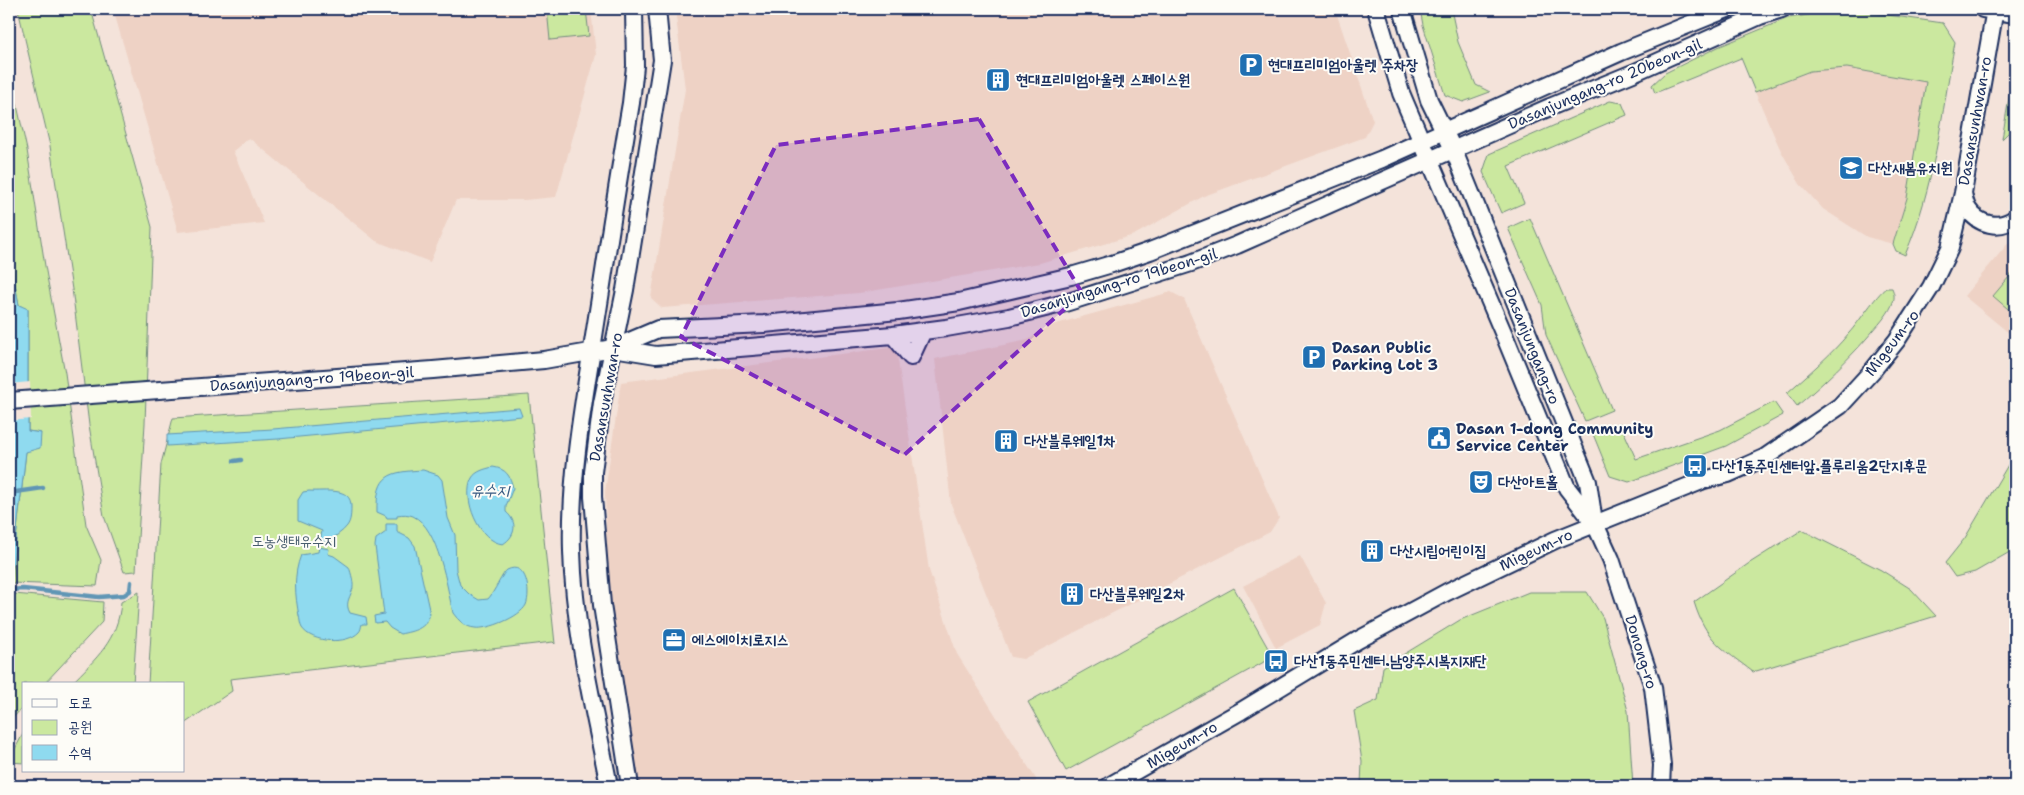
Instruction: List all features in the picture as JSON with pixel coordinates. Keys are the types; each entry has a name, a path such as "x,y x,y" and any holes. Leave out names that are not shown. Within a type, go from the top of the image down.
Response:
{"street":[{"name":"Dasansunhwan-ro","path":"608,786 581,649 572,552 572,508 575,462 631,102 635,66 634,9"},
{"name":"Dasansunhwan-ro","path":"630,786 602,605 593,496 596,443 625,290 662,60 657,9"},
{"name":"Dasanjungang-ro","path":"1376,9 1401,93 1567,488 1595,524"},
{"name":"Dasanjungang-ro","path":"1402,9 1428,100 1454,151 1588,482 1595,524"},
{"name":"Dasanjungang-ro 20beon-gil","path":"1421,142 1621,52 1727,9"},
{"name":"Dasanjungang-ro 20beon-gil","path":"1429,161 1550,107 1634,73 1760,16 1782,9"},
{"name":"Dasansunhwan-ro","path":"1931,287 1950,248 1963,193 1991,9"},
{"path":"1991,9 2015,14"},
{"name":"Dasanjungang-ro 19beon-gil","path":"9,401 544,360 613,348 658,329 764,324 898,311 959,302 1070,276 1150,251 1421,142"},
{"name":"Dasanjungang-ro 19beon-gil","path":"613,348 656,355 893,335 1009,317 1065,303 1191,264 1429,161"},
{"path":"1963,193 1967,208 1984,222 1996,226 2010,222 2015,218"},
{"name":"Migeum-ro","path":"1109,786 1241,711 1358,640 1415,609 1555,540 1764,458 1840,406 1897,340 1931,287"},
{"path":"893,335 911,357 923,331"},
{"name":"Donong-ro","path":"1595,524 1611,560 1654,687 1662,765 1661,786"}],"highlighted area":[{"path":"979,119 1082,293 904,455 681,337 776,145"}],"shaded area":[{"path":"113,9 591,9 596,55 556,197 524,200 456,200 430,262 376,241 249,138 233,151 264,223 178,232"},
{"name":"현대프리미엄아울렛 스페이스원","path":"675,9 1335,9 1373,121 1365,137 1204,196 1134,235 1040,263 859,293 662,308 651,298 685,89"},
{"name":"다산새봄유치원","path":"1847,68 1926,82 1907,198 1893,244 1867,237 1823,209 1800,184 1781,151 1755,92 1810,71"},
{"path":"2015,235 2015,338 1964,296"},
{"path":"1171,292 1184,299 1279,518 1270,532 1023,659 1011,657 951,504 935,359 1028,340 1049,326"},
{"path":"896,347 929,570 957,654 1036,779 1035,786 637,786 608,595 605,492 621,382"},
{"path":"1300,556 1326,603 1320,625 1276,648 1243,586"}],"green space":[{"path":"18,9 91,9 152,227 145,423 136,571 124,572 104,516 89,425 73,296 50,146"},
{"path":"547,9 586,9 589,36 550,40"},
{"path":"1420,9 1451,9 1458,42 1476,85 1490,92 1463,102 1445,95 1423,25"},
{"path":"1846,9 1943,23 1955,42 1930,177 1915,230 1905,255 1896,251 1893,244 1907,198 1926,82 1847,68 1810,71 1755,92 1741,58 1655,93 1652,85 1665,73 1718,47 1788,18"},
{"path":"2015,62 2015,126 2002,139"},
{"path":"9,69 27,150 45,266 65,373 86,525 101,560 97,586 11,583 26,451 41,433 28,431 28,310 19,305 9,252"},
{"path":"1610,101 1622,103 1627,115 1508,166 1524,203 1501,213 1483,172 1489,154"},
{"path":"1530,218 1612,410 1585,421 1546,335 1542,305 1508,228"},
{"path":"2015,270 2015,315 1993,296"},
{"path":"1886,288 1892,288 1894,300 1884,317 1846,361 1797,406 1787,393 1835,349 1877,296"},
{"name":"도농생태유수지","path":"529,395 555,644 553,642 230,679 232,691 185,723 185,682 148,682 161,464 173,418"},
{"path":"1774,402 1783,415 1726,446 1629,482 1610,476 1593,434 1620,423 1636,459 1720,430"},
{"path":"2015,453 2015,549 1975,572 1955,577 1945,563 1965,538"},
{"path":"1802,530 1881,570 1911,589 1936,616 1753,672 1716,643 1704,626 1694,602 1748,564"},
{"path":"1234,588 1273,657 1066,771 1028,702"},
{"path":"139,592 133,682 73,682 104,648 115,628 121,602"},
{"path":"1529,592 1587,592 1603,618 1628,711 1633,786 1361,786 1362,761 1354,711 1378,700 1383,667 1460,620"},
{"path":"14,594 103,602 102,622 46,682 22,682 22,708 9,722 9,610"},
{"path":"22,736 22,763 9,762"}],"water":[{"path":"9,252 19,305 28,309 28,431 41,433 40,448 26,452 11,582 13,590 9,604"},
{"path":"519,408 522,416 278,439 167,446 167,435 273,429"},
{"name":"유수지","path":"493,467 507,473 513,488 506,506 506,512 514,524 514,529 511,537 503,544 486,536 480,528 474,518 469,496 469,486 472,478 481,471"},
{"path":"423,470 438,475 442,480 448,518 455,535 456,570 460,585 479,600 488,599 507,570 514,568 519,570 526,579 528,593 526,605 523,610 511,618 481,628 475,628 462,623 453,613 445,574 436,545 422,523 413,516 405,514 397,515 397,518 387,518 377,512 379,490 387,478 401,472"},
{"path":"303,492 342,493 350,500 351,514 348,524 330,542 320,541 322,531 298,521 298,500"},
{"path":"386,524 397,524 397,532 409,538 415,546 430,614 426,623 422,626 400,634 390,628 385,622 375,623 374,616 384,614 375,546 376,539 386,532"},
{"path":"319,547 329,549 328,554 349,567 353,586 348,602 350,613 366,617 367,624 362,624 359,632 346,639 330,640 313,637 301,625 296,593 298,563 301,555 318,552"}],"pier":[{"path":"30,382 31,419 9,421 9,384"}],"waterway":[{"path":"234,461 241,460"},
{"path":"9,493 43,488"},
{"path":"9,590 23,589 99,597 124,595 130,591 131,582"}],"place":[{"name":"현대프리미엄아울렛 주차장","path":"1251,65"},
{"name":"현대프리미엄아울렛 스페이스원","path":"998,80"},
{"name":"다산새봄유치원","path":"1851,168"},
{"name":"Dasan Public Parking Lot 3","path":"1314,357"},
{"name":"Dasan 1-dong Community Service Center","path":"1439,438"},
{"name":"다산블루웨일1차","path":"1006,441"},
{"name":"다산1동주민센터앞.플루리움2단지후문","path":"1695,466"},
{"name":"다산아트홀","path":"1481,482"},
{"name":"다산시립어린이집","path":"1372,551"},
{"name":"다산블루웨일2차","path":"1072,594"},
{"name":"에스에이치로지스","path":"674,640"},
{"name":"다산1동주민센터.남양주시복지재단","path":"1276,661"}]}
